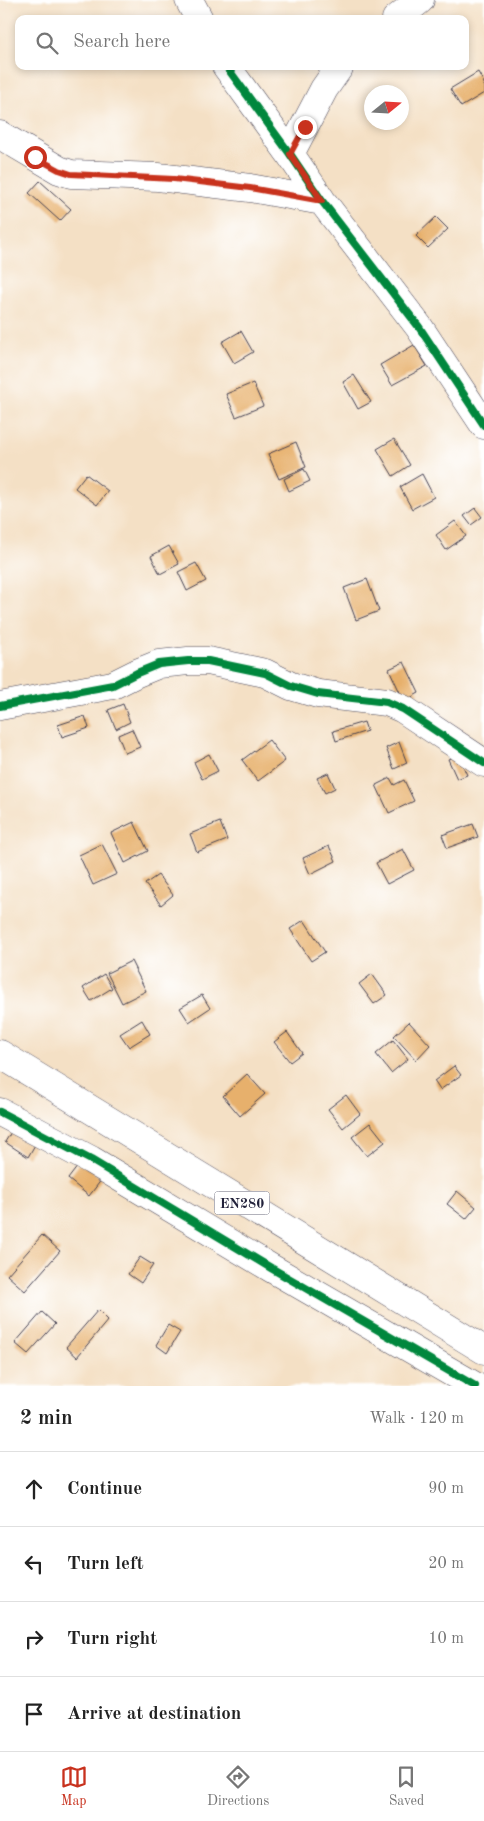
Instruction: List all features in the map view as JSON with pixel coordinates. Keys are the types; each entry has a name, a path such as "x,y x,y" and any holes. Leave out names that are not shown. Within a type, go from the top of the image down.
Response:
{"street":[{"path":"189,0 197,15"},
{"path":"401,15 420,0"},
{"path":"229,70 322,201 419,327 484,425"},
{"path":"290,154 324,89 337,70"},
{"path":"0,135 59,170 71,174 176,179 250,188 322,201"},
{"path":"0,706 114,685 159,664 188,660 208,661 265,673 291,686 318,694 387,702 403,709 484,763"},
{"name":"EN280","path":"0,1054 484,1350"},
{"path":"0,1112 91,1160 271,1268 475,1386"}],"building":[{"path":"478,72 484,83 484,93 461,107 450,89"},
{"path":"40,181 71,209 60,221 29,193"},
{"path":"436,217 448,229 428,248 416,236"},
{"path":"241,331 253,352 234,363 222,342"},
{"path":"414,345 427,366 392,385 380,365"},
{"path":"354,375 371,402 358,409 343,382"},
{"path":"253,383 263,406 236,417 226,394"},
{"path":"394,439 410,465 393,476 377,449"},
{"path":"296,442 306,467 279,479 268,454"},
{"path":"304,469 310,481 289,491 284,479"},
{"path":"86,474 108,491 97,505 75,488"},
{"path":"422,474 434,497 412,509 400,487"},
{"path":"475,508 482,517 471,525 464,516"},
{"path":"455,521 466,536 446,550 436,535"},
{"path":"169,546 179,564 160,574 151,556"},
{"path":"196,563 206,581 187,591 178,572"},
{"path":"367,579 379,611 356,620 344,588"},
{"path":"404,662 419,693 404,701 389,669"},
{"path":"123,704 130,722 116,729 108,710"},
{"path":"85,716 89,728 62,737 58,725"},
{"path":"364,722 367,731 336,741 333,731"},
{"path":"132,729 140,747 125,753 118,735"},
{"path":"269,740 285,761 258,781 242,760"},
{"path":"399,742 407,763 394,769 386,748"},
{"path":"209,754 218,771 202,779 194,762"},
{"path":"458,755 467,775 457,779 448,759"},
{"path":"328,773 335,788 325,793 317,778"},
{"path":"390,778 394,785 404,780 414,801 389,813 376,785"},
{"path":"134,822 148,851 125,863 111,833"},
{"path":"220,822 227,840 197,852 190,834"},
{"path":"473,824 478,837 447,848 442,835"},
{"path":"102,844 117,874 93,885 79,855"},
{"path":"329,846 336,861 310,874 303,858"},
{"path":"403,849 414,870 387,884 376,863"},
{"path":"158,875 173,895 161,905 145,884"},
{"path":"304,920 325,952 311,961 290,929"},
{"path":"131,961 146,991 122,1003 107,973"},
{"path":"104,974 112,988 91,1001 83,988"},
{"path":"372,974 387,995 374,1004 359,984"},
{"path":"202,995 210,1008 189,1022 180,1008"},
{"path":"142,1020 150,1034 129,1047 120,1034"},
{"path":"409,1022 430,1045 416,1060 394,1036"},
{"path":"287,1032 302,1053 290,1062 274,1042"},
{"path":"393,1040 408,1059 391,1073 376,1054"},
{"path":"454,1066 461,1075 440,1090 434,1081"},
{"path":"247,1074 265,1094 240,1116 223,1096"},
{"path":"346,1095 360,1114 343,1128 328,1109"},
{"path":"370,1123 385,1142 367,1156 352,1137"},
{"path":"13,1129 36,1143 28,1157 5,1142"},
{"path":"81,1162 102,1179 89,1196 68,1179"},
{"path":"457,1191 476,1207 466,1219 447,1204"},
{"path":"42,1235 60,1251 25,1291 7,1275"},
{"path":"140,1257 153,1265 141,1283 128,1274"},
{"path":"98,1310 108,1320 77,1357 66,1347"},
{"path":"42,1312 55,1324 28,1354 15,1343"},
{"path":"168,1325 180,1332 167,1353 156,1345"}],"cycle path":[{"path":"229,70 322,201 419,327 484,425"},
{"path":"0,706 113,685 159,664 208,661 265,673 291,686 318,694 387,702 403,709 484,763"},
{"path":"0,1112 91,1160 271,1268 475,1386"}],"route":[{"path":"35,157 59,170 71,174 158,177 250,188 322,201 290,154 305,127"}]}
